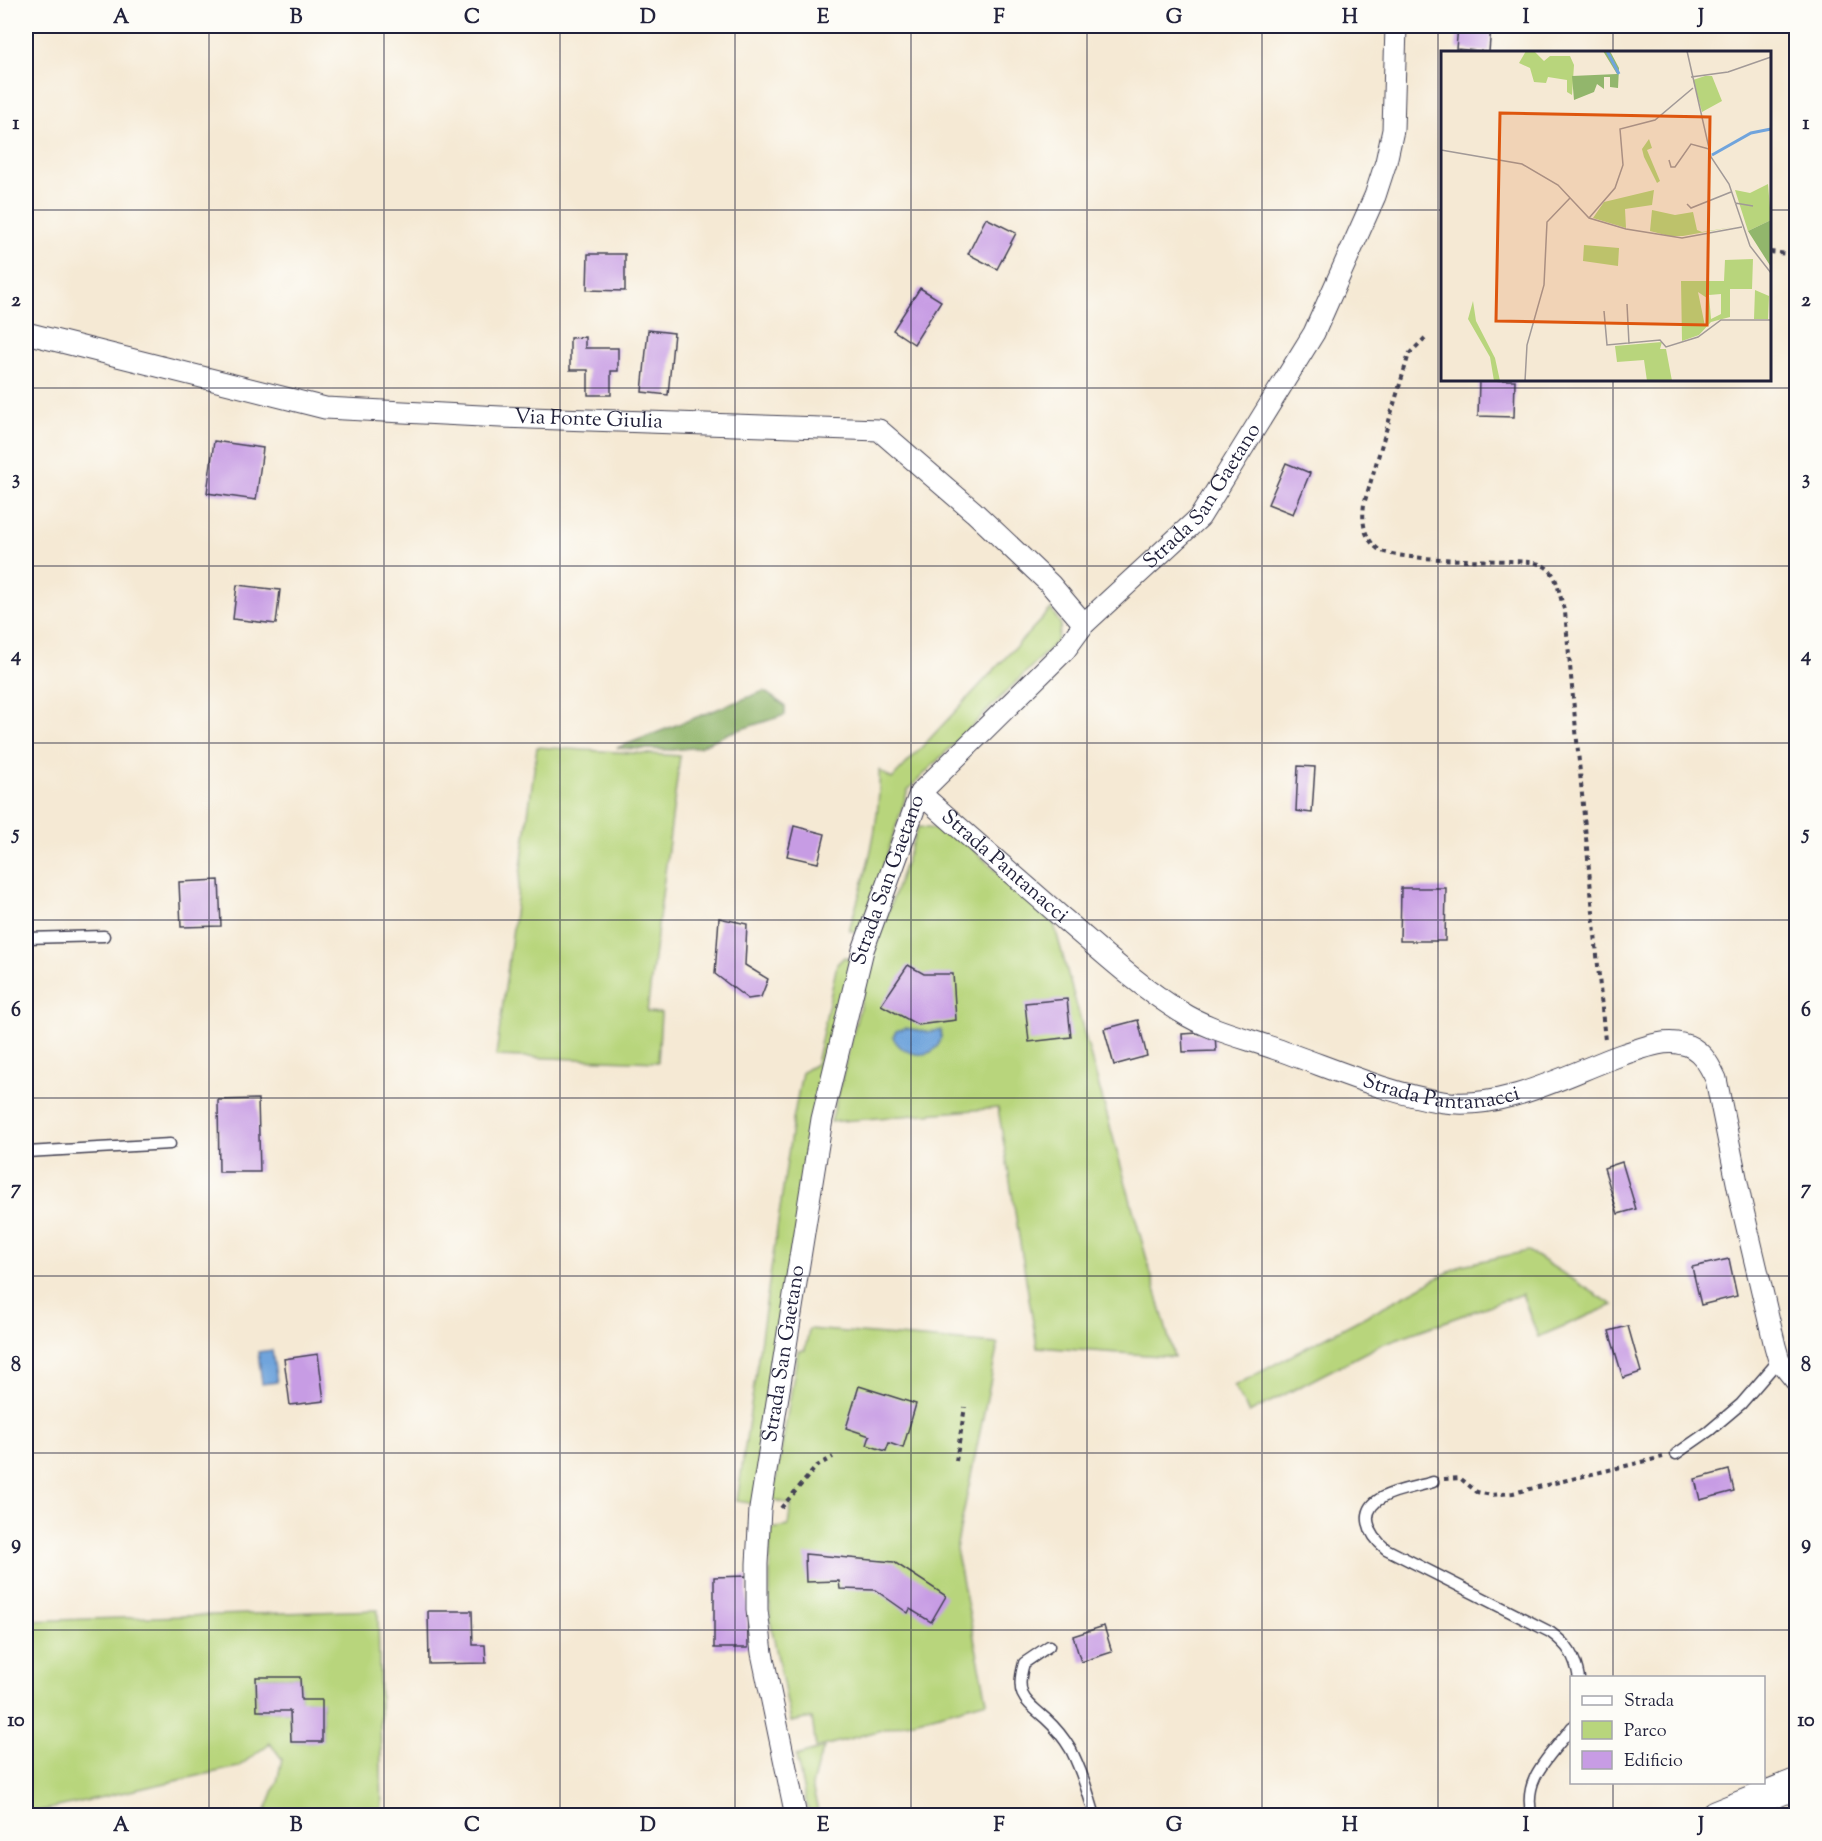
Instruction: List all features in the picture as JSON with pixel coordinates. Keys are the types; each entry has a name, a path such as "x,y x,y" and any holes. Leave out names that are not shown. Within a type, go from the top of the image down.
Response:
{"street":[{"name":"Strada San Gaetano","path":"796,1815 762,1653 757,1564 760,1509 822,1119 863,950 920,793 1065,650 1084,624 1200,517 1314,333 1375,196 1386,162 1393,130 1396,26"},
{"name":"Via Fonte Giulia","path":"26,333 325,408 501,417 879,430 975,512 1050,584 1084,624"},
{"name":"Strada Pantanacci","path":"920,793 1090,942 1184,1014 1382,1086 1419,1098 1447,1102 1475,1102 1503,1098 1545,1086 1645,1047 1671,1042 1685,1044 1697,1050 1708,1063 1716,1079 1741,1202 1779,1360 1797,1381"},
{"path":"1716,1815 1797,1784"}],"lane":[{"path":"26,938 104,936"},
{"path":"26,1152 170,1144"},
{"path":"1676,1454 1709,1431 1741,1404 1779,1360"},
{"path":"1433,1482 1382,1497 1373,1505 1367,1518 1369,1530 1376,1541 1386,1549 1550,1632 1565,1642 1574,1658 1579,1676"},
{"path":"1049,1646 1024,1663 1020,1676 1021,1689 1031,1709 1044,1717 1070,1749 1079,1767 1095,1815"},
{"path":"1532,1815 1529,1795 1533,1780 1540,1766 1570,1730"}],"path":[{"path":"1771,252 1797,255"},
{"path":"1425,338 1409,354 1364,504 1362,523 1368,538 1379,549 1393,554 1536,562 1552,572 1565,612 1607,1060"},
{"path":"956,1461 965,1407"},
{"path":"1433,1482 1454,1477 1460,1478 1476,1492 1491,1495 1513,1493 1676,1454"},
{"path":"777,1514 817,1466 833,1457"}],"green space":[{"path":"1051,609 1061,625 1057,641 908,790 861,934 849,930 875,831 879,770 892,779"},
{"path":"764,691 785,706 785,715 729,733 699,747 672,750 617,748"},
{"path":"537,747 680,756 647,1012 661,1013 658,1062 496,1056"},
{"path":"918,827 953,831 1054,924 1174,1357 1037,1347 998,1108 831,1122 873,954"},
{"path":"844,957 853,960 754,1504 737,1501 802,1072 816,1064 837,964"},
{"path":"1528,1251 1613,1305 1538,1337 1522,1294 1382,1344 1249,1413 1234,1386 1462,1265"},
{"path":"809,1329 998,1344 956,1549 987,1701 816,1748 812,1718 791,1722 770,1620 770,1529 788,1526 791,1505 773,1499 798,1351 805,1350"},
{"path":"378,1610 382,1815 264,1815 277,1782 282,1759 270,1743 238,1767 26,1814 26,1621","holes":["256,1677 300,1677 301,1700 322,1701 322,1741 291,1742 290,1711 257,1711"]},
{"path":"824,1748 812,1786 819,1815 809,1815 796,1756"}],"water":[{"path":"906,1028 926,1032 941,1030 936,1048 922,1054 905,1050 893,1037 896,1031"},
{"path":"272,1350 277,1382 262,1384 258,1352"}],"building":[{"path":"1458,26 1491,26 1489,51 1456,49"},
{"path":"986,218 1016,233 997,269 968,254"},
{"path":"588,254 625,254 625,291 587,290"},
{"path":"920,288 941,301 914,344 893,330"},
{"path":"648,330 674,333 668,395 642,392"},
{"path":"585,337 585,348 618,348 618,371 611,371 611,395 588,395 588,370 570,370 570,338"},
{"path":"1479,381 1515,381 1514,417 1478,416"},
{"path":"214,441 263,448 256,500 207,493"},
{"path":"1286,463 1310,473 1293,514 1268,504"},
{"path":"237,585 280,590 276,624 233,619"},
{"path":"1298,766 1315,767 1312,813 1296,811"},
{"path":"794,826 825,834 818,863 787,856"},
{"path":"219,880 221,926 181,927 179,882"},
{"path":"1401,888 1446,888 1445,941 1400,941"},
{"path":"719,918 747,924 745,965 768,979 761,997 748,999 715,974"},
{"path":"908,965 924,974 953,974 956,1020 918,1025 881,1005"},
{"path":"1067,999 1071,1037 1029,1042 1025,1003"},
{"path":"1138,1020 1147,1056 1114,1065 1104,1029"},
{"path":"1215,1032 1216,1051 1183,1052 1182,1034"},
{"path":"258,1099 260,1172 219,1172 218,1100"},
{"path":"1622,1162 1636,1209 1618,1214 1604,1168"},
{"path":"1729,1259 1737,1296 1701,1305 1692,1267"},
{"path":"1628,1326 1641,1372 1623,1378 1609,1331"},
{"path":"318,1354 324,1401 290,1405 284,1359"},
{"path":"859,1386 916,1404 903,1448 889,1443 886,1451 867,1445 870,1436 846,1428"},
{"path":"1729,1470 1734,1491 1700,1500 1695,1479"},
{"path":"805,1554 894,1562 946,1596 931,1622 910,1609 908,1613 875,1590 840,1589 839,1581 806,1582"},
{"path":"747,1576 748,1648 714,1648 714,1577"},
{"path":"428,1611 472,1611 473,1645 485,1645 486,1663 429,1664"},
{"path":"1104,1626 1112,1652 1081,1662 1073,1636"},
{"path":"256,1677 300,1677 301,1700 322,1700 322,1742 291,1742 290,1711 257,1711"}]}
